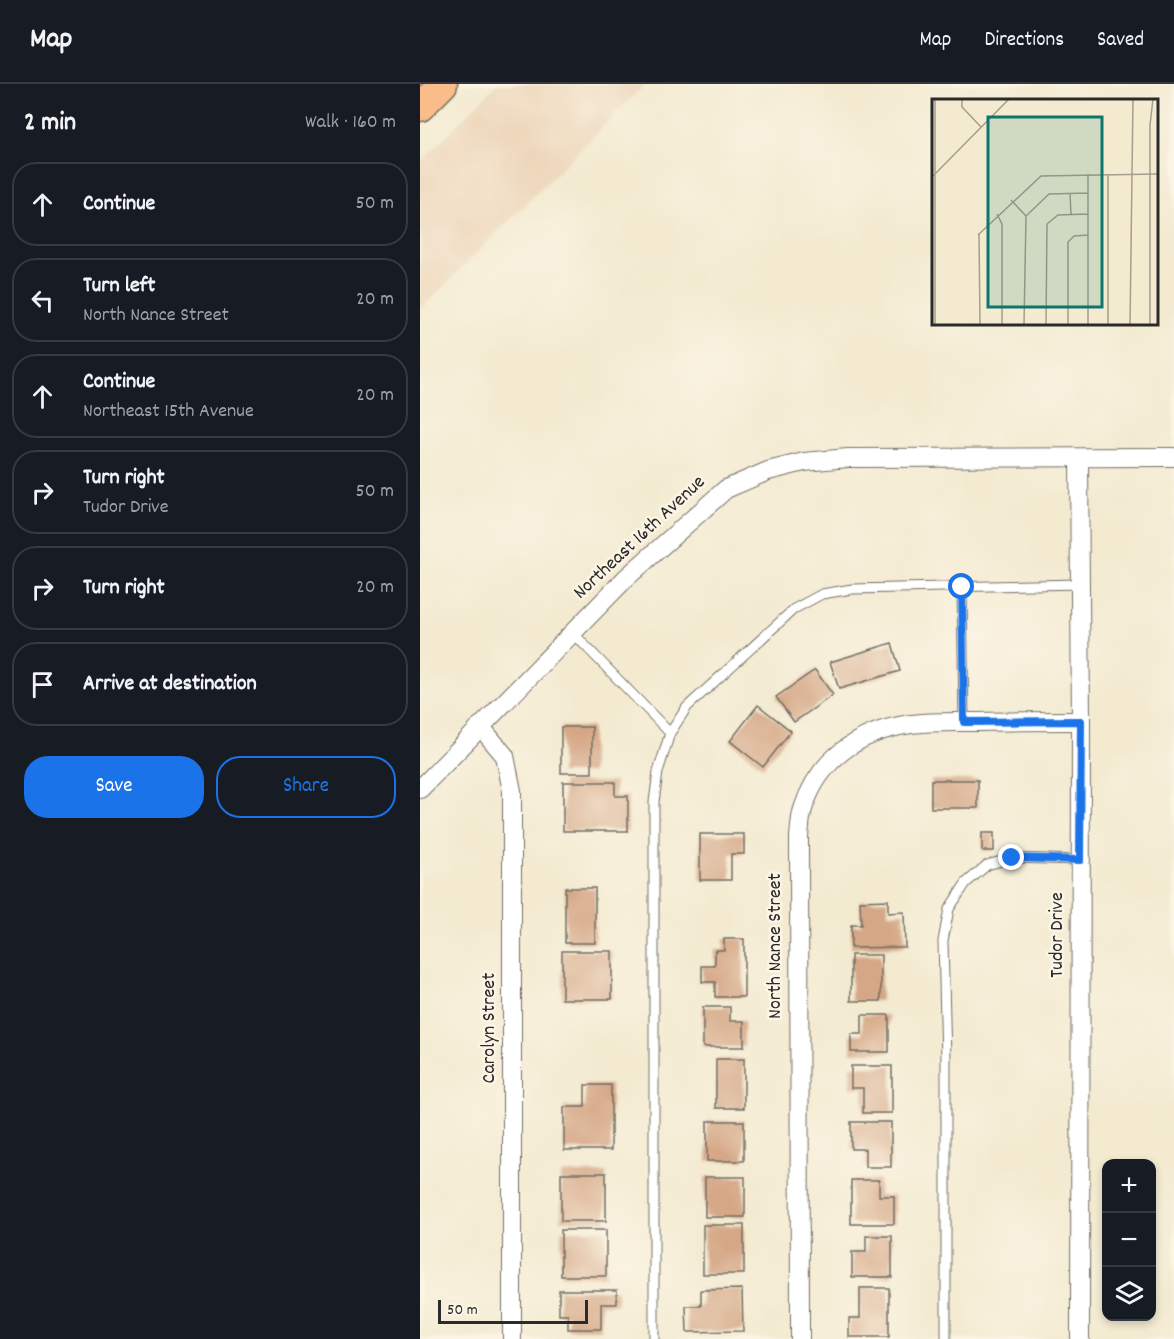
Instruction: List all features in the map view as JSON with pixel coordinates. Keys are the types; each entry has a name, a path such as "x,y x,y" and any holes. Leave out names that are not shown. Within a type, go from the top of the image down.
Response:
{"main road":[{"path":"420,107 443,84"}],"street":[{"name":"Northeast 16th Avenue","path":"420,789 626,578 726,489 768,471 804,462 848,458 1174,457"},
{"name":"Tudor Drive","path":"1079,458 1080,1339"},
{"name":"North Nance Street","path":"800,1339 799,837 802,812 811,789 822,770 838,754 855,742 881,730 912,724 1081,721"},
{"name":"Carolyn Street","path":"480,726 505,756 512,791 512,1339"}],"lane":[{"path":"654,1339 654,802 658,772 670,733 687,707 721,675 794,609 822,594 852,589 1080,584"},
{"path":"962,587 964,722"},
{"path":"572,632 670,733"},
{"path":"946,1339 946,1059 943,941 949,909 966,883 987,866 1012,858 1080,860"}],"shaded area":[{"path":"497,84 645,84 420,310 420,163"}],"building":[{"path":"892,643 900,671 839,689 830,662"},
{"path":"815,670 833,695 794,722 776,697"},
{"path":"758,705 791,731 763,767 730,741"},
{"path":"561,727 592,727 592,773 561,773"},
{"path":"931,780 978,780 978,808 931,808"},
{"path":"563,782 615,782 615,796 628,796 628,831 563,831"},
{"path":"982,833 994,833 994,851 982,851"},
{"path":"700,834 744,834 744,854 731,854 731,880 700,880"},
{"path":"565,888 595,888 595,943 565,943"},
{"path":"888,900 888,913 904,912 905,947 851,948 851,925 861,925 860,901"},
{"path":"724,939 744,939 744,997 715,997 715,982 702,982 702,966 715,966 715,950 724,950"},
{"path":"562,951 612,951 612,999 562,999"},
{"path":"851,955 881,955 881,1001 851,1001"},
{"path":"703,1007 730,1007 730,1021 744,1021 744,1047 703,1047"},
{"path":"862,1015 889,1015 889,1052 851,1052 851,1034 862,1034"},
{"path":"716,1059 744,1059 744,1108 716,1108"},
{"path":"851,1066 892,1066 892,1113 863,1113 863,1088 851,1088"},
{"path":"585,1085 611,1085 611,1150 564,1150 564,1107 585,1107"},
{"path":"707,1121 744,1121 744,1161 707,1161"},
{"path":"851,1122 891,1122 891,1167 865,1167 865,1149 851,1149"},
{"path":"561,1173 606,1173 606,1221 561,1221"},
{"path":"705,1177 745,1177 745,1217 705,1217"},
{"path":"851,1180 879,1180 879,1196 894,1196 894,1224 851,1224"},
{"path":"703,1225 744,1225 744,1274 703,1274"},
{"path":"561,1230 606,1230 606,1276 561,1276"},
{"path":"866,1236 892,1236 892,1277 852,1277 852,1252 866,1252"},
{"path":"860,1288 889,1288 889,1337 849,1337 849,1318 860,1318"},
{"path":"742,1289 743,1331 687,1332 686,1306 701,1306 701,1290"},
{"path":"559,1290 617,1290 617,1304 601,1304 601,1329 568,1329 568,1315 559,1315"}],"route":[{"path":"962,587 964,722 1081,721 1080,860 1012,858"}]}
